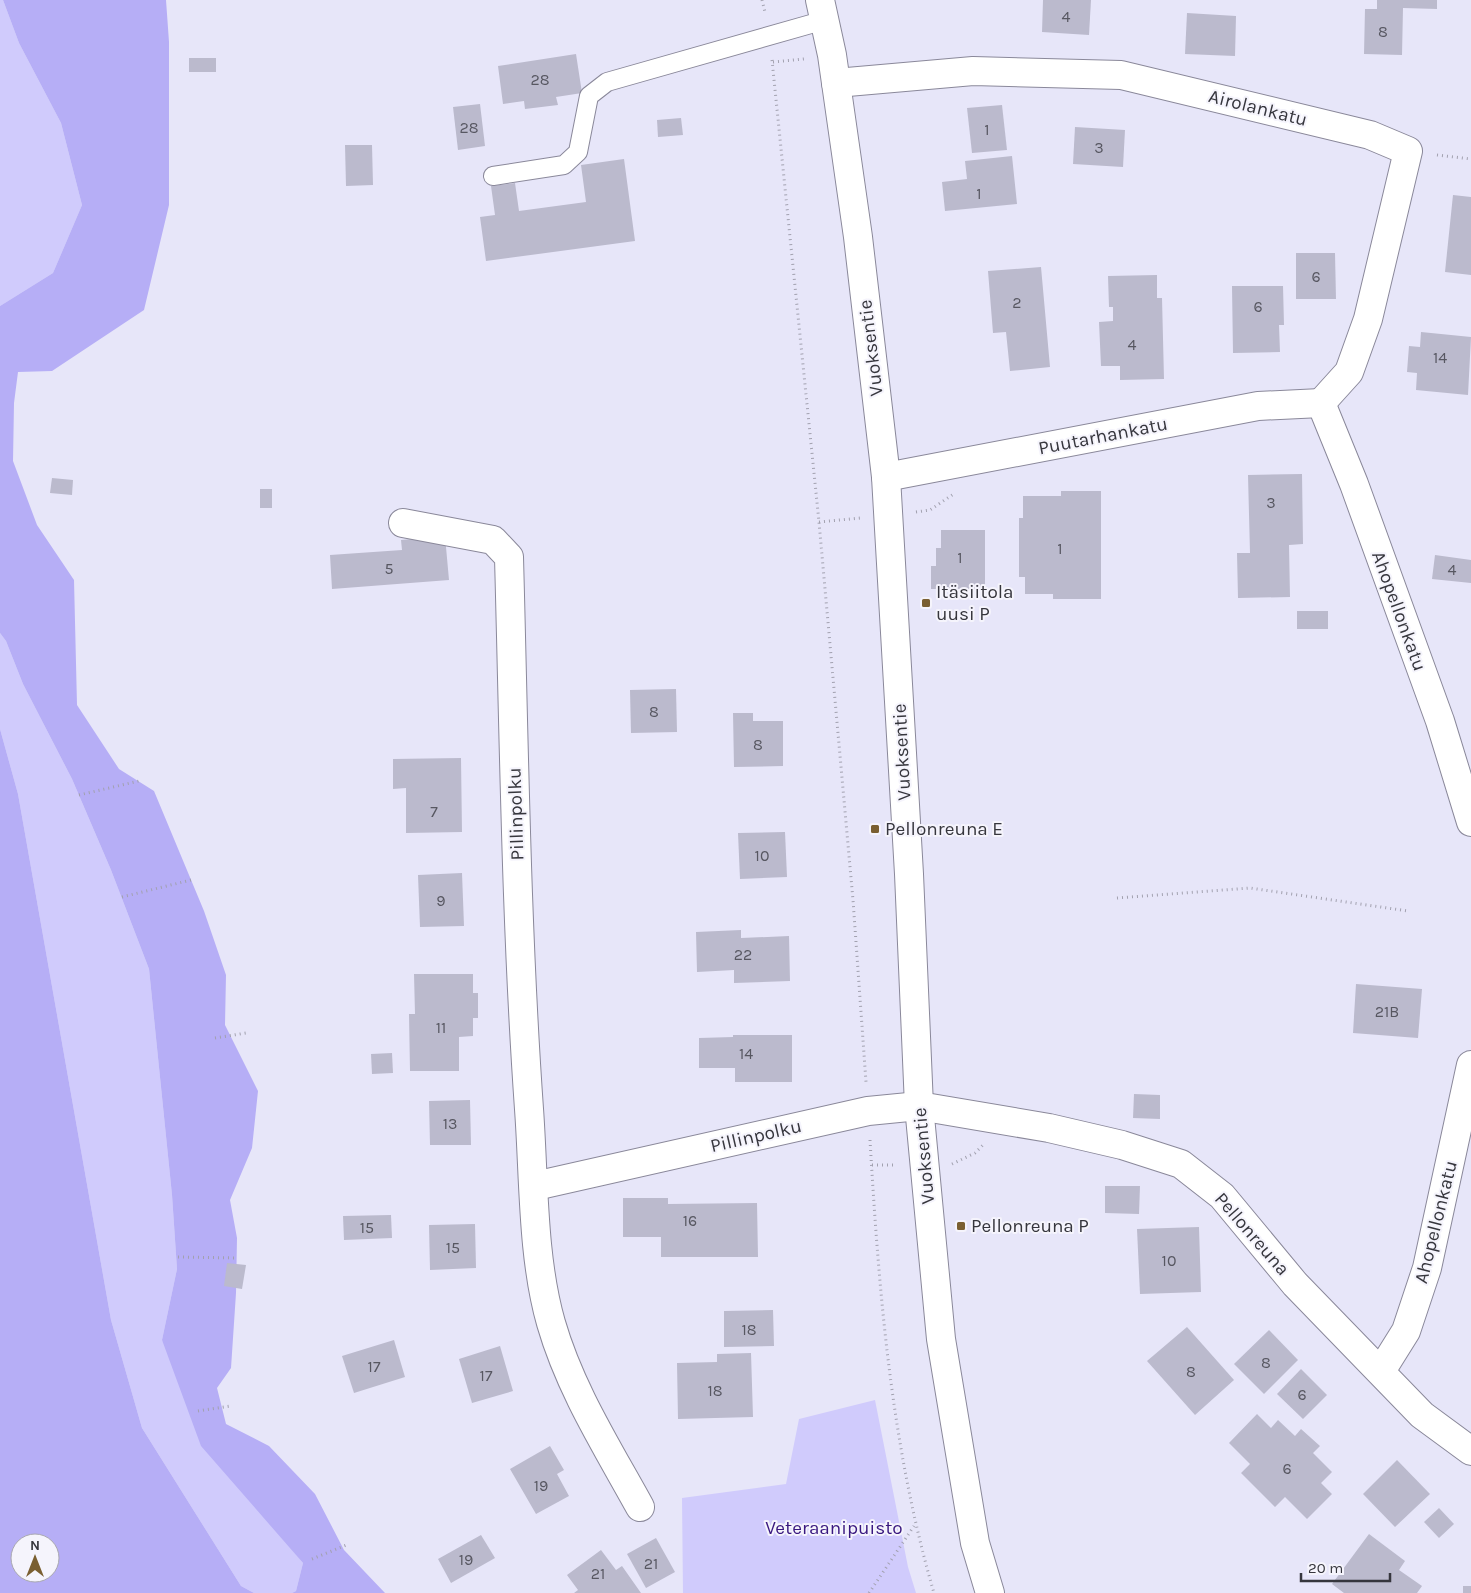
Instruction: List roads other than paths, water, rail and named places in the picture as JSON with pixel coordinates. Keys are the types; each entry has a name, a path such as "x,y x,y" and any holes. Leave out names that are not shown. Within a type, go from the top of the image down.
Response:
{"street":[{"name":"Vuoksentie","path":"823,10 836,83 858,237 886,477 908,864 919,1106 941,1339 975,1543 990,1593"},
{"name":"Airolankatu","path":"836,83 973,71 1122,75 1370,135 1408,151 1368,319 1349,372 1321,403"},
{"name":"Puutarhankatu","path":"886,477 1258,406 1321,403"},
{"name":"Ahopellonkatu","path":"1321,403 1354,484 1440,720 1471,822"},
{"name":"Pillinpolku","path":"403,523 493,540 509,557 520,985 540,1267 551,1322 568,1372 584,1407 640,1507"},
{"name":"Ahopellonkatu","path":"1381,1371 1406,1332 1427,1268 1471,1065"},
{"name":"Pillinpolku","path":"535,1186 868,1111 919,1106"},
{"name":"Pellonreuna","path":"919,1106 1058,1130 1122,1145 1180,1164 1222,1196 1296,1284 1422,1415 1471,1451"}],"lane":[{"path":"493,176 564,165 578,152 589,96 607,82 769,36 823,10"}],"place":[{"name":"Itäsiitola uusi P","path":"926,603"},
{"name":"Pellonreuna E","path":"875,829"},
{"name":"Pellonreuna P","path":"961,1226"}],"park label":[{"name":"Veteraanipuisto","path":"834,1528"}]}
